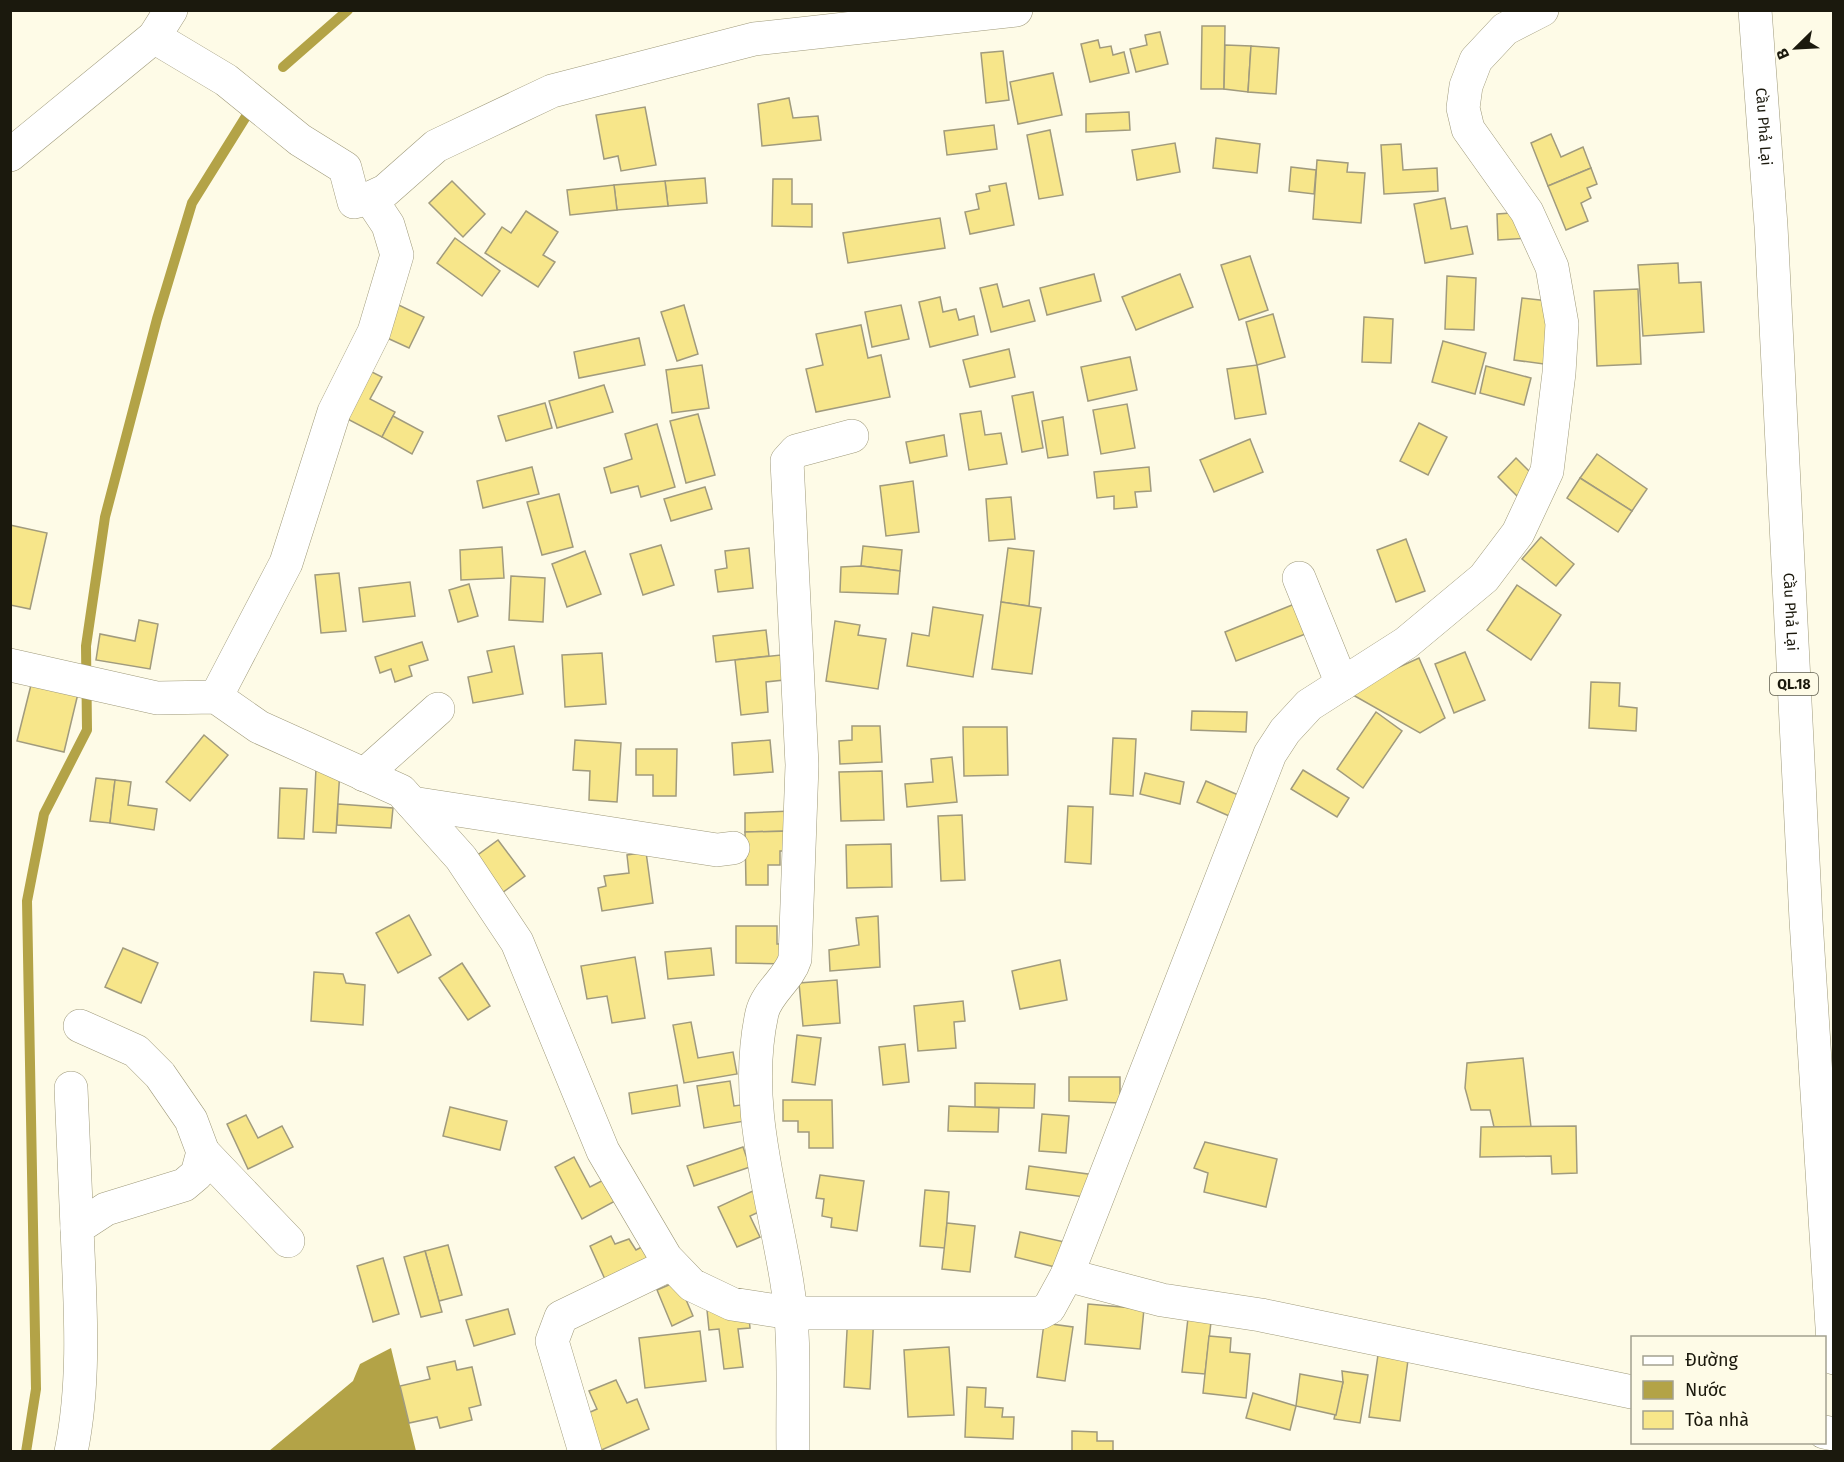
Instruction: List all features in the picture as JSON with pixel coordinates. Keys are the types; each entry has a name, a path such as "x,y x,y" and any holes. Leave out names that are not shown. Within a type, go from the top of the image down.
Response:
{"main road":[{"path":"10,155 163,24 226,80 300,140 345,168 354,202 385,191 436,146 552,91 754,39 1016,10"},
{"path":"10,665 157,698 216,698 259,727 401,791 461,858 517,942 603,1151 671,1264 692,1285 732,1304 791,1313 1040,1313 1049,1308 1067,1275 1270,754 1285,731 1309,705 1406,643 1484,578 1518,533 1547,471 1559,373 1562,324 1552,267 1527,212 1468,129 1462,108 1466,86 1476,60 1505,29 1542,10"},
{"name":"Cầu Phả Lại","path":"1755,10 1771,226 1806,920 1833,1358"},
{"path":"216,698 286,563 334,412 374,332 397,255 388,225 370,198"},
{"path":"793,1452 791,1313 762,1160 757,1100 758,1052 763,1009 787,976 795,959 802,765 787,461 796,451 852,436"},
{"path":"1299,578 1342,684"},
{"path":"364,775 438,709"},
{"path":"412,803 717,850 733,848"},
{"path":"80,1026 136,1051 160,1075 191,1120 202,1152 288,1241"},
{"path":"71,1088 81,1306 78,1416 71,1452"},
{"path":"77,1228 106,1209 184,1185 197,1174 202,1152"},
{"path":"585,1452 552,1341 561,1317 671,1264"},
{"path":"1067,1275 1162,1300 1261,1315 1631,1392"}],"water":[{"path":"391,1348 416,1451 269,1451 353,1381 360,1364"}],"building":[{"path":"1202,26 1225,26 1224,89 1201,89"},
{"path":"1160,32 1168,64 1136,72 1130,49 1147,45 1145,35"},
{"path":"1098,40 1100,48 1111,46 1113,55 1124,52 1129,73 1090,82 1081,44"},
{"path":"1225,45 1251,46 1248,92 1224,89"},
{"path":"1251,46 1279,48 1276,94 1248,92"},
{"path":"1003,51 1009,100 986,103 981,53"},
{"path":"1053,73 1062,115 1018,124 1010,82"},
{"path":"789,98 793,118 818,116 821,140 762,146 758,104"},
{"path":"645,107 656,165 621,171 618,156 604,159 596,115"},
{"path":"1129,112 1130,130 1086,132 1086,114"},
{"path":"994,125 997,149 947,155 944,131"},
{"path":"1050,130 1063,195 1039,199 1027,135"},
{"path":"1551,134 1561,157 1583,147 1591,168 1548,186 1531,143"},
{"path":"1216,138 1260,144 1257,173 1213,168"},
{"path":"1175,143 1180,172 1137,180 1132,150"},
{"path":"1401,144 1403,170 1437,168 1438,191 1384,194 1381,145"},
{"path":"1317,160 1348,163 1347,172 1365,173 1361,223 1313,219"},
{"path":"1291,167 1316,170 1314,194 1289,191"},
{"path":"1591,168 1597,184 1587,188 1591,198 1581,203 1588,221 1566,230 1548,186"},
{"path":"705,178 707,203 668,206 665,181"},
{"path":"773,179 792,179 792,204 812,204 812,227 772,226"},
{"path":"452,181 485,214 463,237 429,203"},
{"path":"665,181 668,206 617,210 614,185"},
{"path":"1006,183 1014,225 970,234 965,212 979,209 976,194 990,191 989,186"},
{"path":"614,185 617,210 570,215 567,190"},
{"path":"1445,198 1451,229 1467,226 1473,254 1425,263 1414,204"},
{"path":"526,211 558,232 543,255 555,262 538,287 485,253 502,227 511,233"},
{"path":"1527,212 1529,238 1498,240 1497,214"},
{"path":"940,218 945,248 848,263 843,233"},
{"path":"455,238 500,271 482,296 437,263"},
{"path":"1250,256 1268,310 1239,320 1221,265"},
{"path":"1678,263 1679,283 1701,282 1704,332 1643,336 1638,265"},
{"path":"1094,274 1101,301 1047,315 1040,288"},
{"path":"1180,274 1193,307 1136,330 1122,297"},
{"path":"1447,276 1476,278 1474,330 1445,329"},
{"path":"997,284 1003,307 1029,300 1035,321 991,332 980,288"},
{"path":"1638,289 1641,364 1597,366 1594,291"},
{"path":"940,297 943,312 956,309 959,320 974,316 978,335 930,347 919,302"},
{"path":"384,298 424,317 409,348 374,332"},
{"path":"1522,298 1558,302 1551,365 1514,360"},
{"path":"684,305 698,354 677,361 661,312"},
{"path":"901,305 909,339 872,347 865,312"},
{"path":"1273,314 1285,357 1257,365 1246,322"},
{"path":"1364,317 1393,319 1391,363 1362,362"},
{"path":"861,325 868,358 881,355 890,397 816,412 806,369 823,365 816,334"},
{"path":"639,338 645,365 579,378 574,352"},
{"path":"1443,341 1486,353 1475,394 1432,382"},
{"path":"1009,349 1015,377 970,387 963,360"},
{"path":"1130,357 1137,390 1088,401 1081,367"},
{"path":"358,365 382,377 370,399 395,412 382,437 334,412"},
{"path":"702,365 709,408 672,413 666,370"},
{"path":"1257,365 1266,414 1235,419 1227,369"},
{"path":"1486,366 1531,378 1524,405 1480,393"},
{"path":"604,385 613,412 557,428 549,401"},
{"path":"1033,392 1043,448 1022,452 1012,396"},
{"path":"545,403 552,428 506,441 498,416"},
{"path":"1127,404 1135,448 1101,454 1093,410"},
{"path":"981,411 985,435 1001,433 1007,464 969,470 960,414"},
{"path":"698,414 715,475 686,483 670,421"},
{"path":"393,416 423,432 412,454 382,437"},
{"path":"1063,417 1068,455 1048,458 1042,421"},
{"path":"1419,423 1447,437 1428,475 1400,461"},
{"path":"657,424 675,487 641,497 638,486 611,493 604,468 632,459 625,434"},
{"path":"944,435 947,456 910,463 906,442"},
{"path":"1250,439 1263,472 1214,492 1200,460"},
{"path":"1597,454 1647,489 1632,511 1580,478"},
{"path":"1516,458 1541,483 1522,501 1498,477"},
{"path":"532,467 539,494 483,508 477,481"},
{"path":"1149,467 1151,491 1135,492 1137,507 1114,509 1114,496 1097,498 1094,472"},
{"path":"1580,478 1632,511 1618,532 1567,498"},
{"path":"913,481 919,532 886,536 880,486"},
{"path":"705,487 712,509 671,521 664,499"},
{"path":"559,494 573,547 542,555 527,502"},
{"path":"1011,497 1015,539 989,541 986,499"},
{"path":"10,525 47,533 30,609 10,605"},
{"path":"1541,537 1574,564 1556,586 1522,559"},
{"path":"1406,539 1425,591 1396,602 1377,550"},
{"path":"661,545 674,585 643,595 630,554"},
{"path":"863,546 902,550 900,571 861,566"},
{"path":"502,547 504,578 461,580 460,550"},
{"path":"749,548 753,588 718,592 715,570 727,568 725,551"},
{"path":"1008,548 1034,551 1029,606 1001,602"},
{"path":"585,551 601,594 567,607 552,564"},
{"path":"861,566 900,571 898,594 840,592 841,567"},
{"path":"339,573 346,631 321,633 315,575"},
{"path":"511,576 545,578 543,622 509,620"},
{"path":"410,582 415,616 363,622 359,588"},
{"path":"469,584 478,616 458,622 449,590"},
{"path":"1517,585 1561,615 1531,660 1487,630"},
{"path":"1302,601 1313,631 1236,661 1225,632"},
{"path":"1001,602 1041,608 1032,674 992,669"},
{"path":"933,607 983,615 973,677 907,666 912,633 929,636"},
{"path":"139,620 158,624 150,669 96,660 100,634 135,641"},
{"path":"835,621 860,625 858,635 886,639 878,689 826,681"},
{"path":"766,630 769,656 716,662 713,636"},
{"path":"422,642 428,660 409,666 412,676 395,682 391,669 380,673 375,657"},
{"path":"514,646 523,694 473,703 468,677 492,672 487,651"},
{"path":"1465,652 1485,700 1454,713 1435,664"},
{"path":"602,653 606,704 565,707 562,655"},
{"path":"781,655 784,680 766,682 768,712 741,715 735,660"},
{"path":"1419,658 1445,718 1420,733 1346,691"},
{"path":"35,669 81,681 64,752 17,741"},
{"path":"1591,682 1620,683 1619,706 1637,708 1636,731 1589,728"},
{"path":"1192,711 1247,712 1246,732 1191,730"},
{"path":"1376,712 1402,731 1363,788 1337,769"},
{"path":"852,726 880,726 882,762 840,764 839,741 852,740"},
{"path":"963,727 1007,727 1008,775 964,776"},
{"path":"204,735 228,755 190,801 166,782"},
{"path":"1113,738 1136,739 1133,796 1110,794"},
{"path":"575,740 621,743 617,802 589,800 590,771 573,770"},
{"path":"770,740 773,772 734,775 732,743"},
{"path":"636,749 677,749 676,796 653,796 653,775 636,775"},
{"path":"952,757 957,802 907,807 905,784 933,782 931,759"},
{"path":"316,768 340,770 336,833 313,832"},
{"path":"1303,770 1349,798 1337,817 1291,789"},
{"path":"882,771 884,820 841,821 839,772"},
{"path":"1145,773 1184,782 1180,804 1140,794"},
{"path":"96,778 115,780 110,823 90,821"},
{"path":"115,780 131,782 128,805 157,809 154,830 110,823"},
{"path":"1206,781 1252,801 1243,822 1197,802"},
{"path":"280,788 307,789 304,839 278,838"},
{"path":"338,804 393,808 391,828 337,825"},
{"path":"1068,806 1093,807 1091,864 1065,862"},
{"path":"791,811 791,831 745,832 745,813"},
{"path":"962,815 965,880 941,881 938,816"},
{"path":"791,831 792,851 780,851 780,865 768,865 768,885 746,885 745,832"},
{"path":"498,840 525,876 502,893 475,857"},
{"path":"891,844 892,887 847,888 846,845"},
{"path":"646,852 653,903 602,911 598,888 606,886 604,876 629,873 627,855"},
{"path":"409,915 431,955 398,973 376,933"},
{"path":"878,916 880,967 830,971 829,950 859,945 856,918"},
{"path":"736,926 777,926 777,944 788,944 788,964 736,963"},
{"path":"123,948 158,963 141,1003 105,987"},
{"path":"711,948 714,975 668,979 665,952"},
{"path":"635,957 645,1018 612,1023 607,996 587,999 581,966"},
{"path":"1060,960 1067,1000 1020,1009 1012,971"},
{"path":"462,963 490,1006 468,1020 439,978"},
{"path":"314,972 343,974 346,983 365,985 363,1025 311,1021"},
{"path":"837,980 840,1023 803,1026 799,983"},
{"path":"963,1001 965,1021 954,1022 956,1048 918,1051 914,1006"},
{"path":"691,1022 698,1058 733,1052 737,1074 684,1083 673,1025"},
{"path":"797,1035 821,1038 815,1085 792,1082"},
{"path":"905,1044 909,1082 883,1085 879,1047"},
{"path":"1523,1058 1531,1127 1494,1127 1490,1110 1471,1110 1465,1088 1467,1063"},
{"path":"1069,1077 1120,1077 1120,1103 1069,1101"},
{"path":"730,1081 734,1106 748,1104 751,1120 704,1128 697,1086"},
{"path":"975,1083 1035,1084 1034,1108 975,1107"},
{"path":"677,1085 680,1106 632,1114 629,1093"},
{"path":"783,1100 832,1100 833,1148 809,1148 809,1132 798,1132 798,1121 783,1121"},
{"path":"949,1106 999,1108 998,1132 948,1131"},
{"path":"450,1107 507,1121 500,1150 443,1136"},
{"path":"1042,1114 1069,1116 1066,1153 1039,1151"},
{"path":"246,1115 258,1138 282,1126 293,1147 248,1169 227,1124"},
{"path":"1576,1126 1577,1173 1552,1174 1551,1156 1480,1157 1481,1127"},
{"path":"1205,1142 1277,1159 1266,1207 1204,1192 1208,1173 1194,1168"},
{"path":"743,1147 750,1167 694,1186 687,1166"},
{"path":"574,1157 590,1187 617,1173 628,1194 582,1219 555,1167"},
{"path":"1029,1166 1095,1175 1092,1198 1026,1189"},
{"path":"820,1175 864,1181 857,1231 831,1227 832,1218 822,1216 824,1199 816,1198"},
{"path":"755,1190 763,1210 750,1216 760,1237 737,1247 718,1207"},
{"path":"925,1190 949,1192 945,1248 920,1246"},
{"path":"947,1223 975,1226 970,1272 942,1269"},
{"path":"1020,1232 1069,1243 1063,1269 1015,1257"},
{"path":"611,1236 615,1244 629,1239 636,1250 655,1240 666,1258 608,1286 590,1246"},
{"path":"448,1245 462,1295 439,1301 425,1251"},
{"path":"425,1251 442,1312 421,1317 404,1257"},
{"path":"383,1258 399,1314 373,1322 357,1266"},
{"path":"678,1281 693,1316 672,1326 657,1290"},
{"path":"1088,1304 1144,1309 1140,1349 1085,1344"},
{"path":"748,1306 750,1328 738,1329 743,1367 724,1369 719,1329 709,1330 707,1310"},
{"path":"508,1309 515,1334 474,1346 466,1320"},
{"path":"848,1312 874,1314 870,1389 844,1387"},
{"path":"1188,1318 1211,1322 1205,1374 1182,1372"},
{"path":"1044,1323 1073,1327 1065,1381 1037,1377"},
{"path":"700,1331 706,1381 645,1388 639,1338"},
{"path":"1209,1336 1231,1338 1230,1352 1250,1354 1246,1398 1203,1393"},
{"path":"1380,1341 1410,1345 1400,1421 1369,1417"},
{"path":"949,1347 954,1415 908,1417 904,1350"},
{"path":"455,1361 457,1370 472,1367 481,1405 469,1408 472,1420 440,1428 437,1417 409,1423 400,1386 430,1379 427,1367"},
{"path":"1342,1371 1368,1375 1360,1423 1334,1419 1343,1382"},
{"path":"1300,1374 1343,1382 1336,1415 1296,1406"},
{"path":"616,1380 627,1403 637,1399 649,1429 597,1452 579,1417 597,1409 589,1391"},
{"path":"967,1387 986,1388 985,1407 1003,1408 1002,1417 1014,1417 1013,1439 965,1437"},
{"path":"1253,1393 1296,1406 1290,1430 1246,1418"},
{"path":"1072,1431 1097,1432 1097,1441 1113,1441 1113,1452 1072,1452"}],"waterway":[{"path":"283,67 348,10"},
{"path":"26,1452 36,1389 27,901 44,814 87,730 86,646 105,517 157,319 192,203 250,110"}]}
